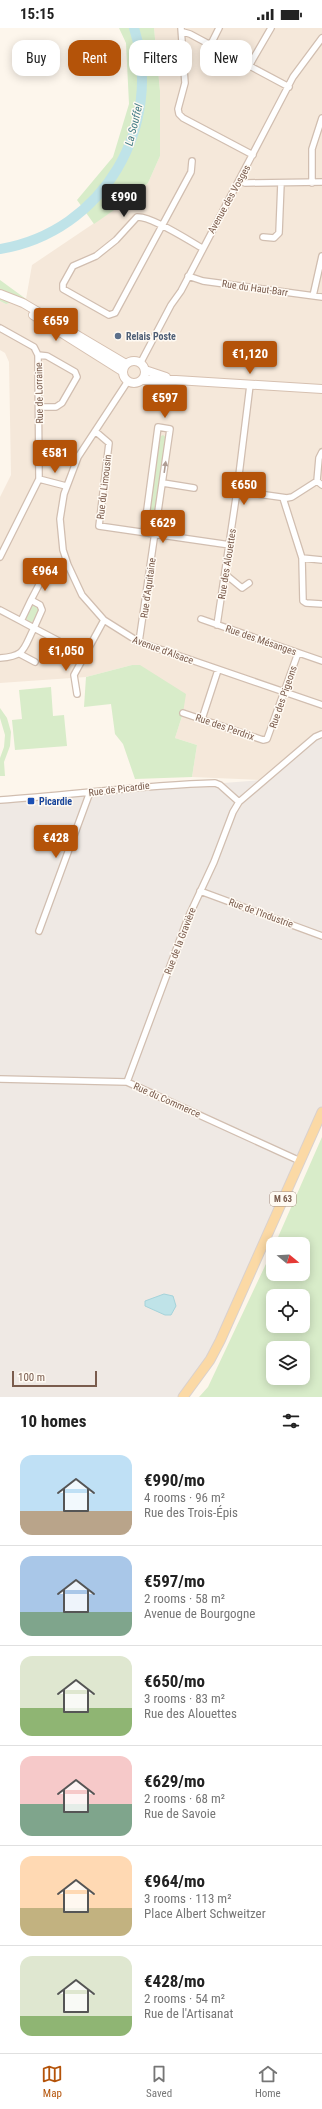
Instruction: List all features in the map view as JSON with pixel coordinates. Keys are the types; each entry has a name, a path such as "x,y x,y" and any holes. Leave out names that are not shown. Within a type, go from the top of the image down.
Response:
{"main road":[{"path":"1,294 124,367"},
{"path":"176,380 145,370 140,362 131,360 124,367 124,377 128,381 135,383 142,380 176,380 322,389"},
{"path":"142,380 145,370"},
{"name":"M 63","path":"183,1397 210,1360 220,1341 322,1112"}],"street":[{"path":"213,40 219,28"},
{"path":"252,59 271,28"},
{"path":"200,40 182,30 185,83 178,109 179,114 182,118 253,155"},
{"name":"Avenue des Vosges","path":"140,362 303,62 322,38"},
{"path":"252,68 289,88"},
{"path":"312,183 312,149 322,118"},
{"path":"192,162 191,172 162,226 115,314 109,315 63,289 63,284 73,266 96,256 116,240 137,217 144,217 162,226 202,248"},
{"path":"239,180 244,183 322,182"},
{"path":"263,237 274,238 279,233 281,183"},
{"path":"313,296 322,256"},
{"name":"Rue du Haut-Barr","path":"188,276 203,281 322,297"},
{"name":"Rue de Lorraine","path":"0,328 34,347 38,355 39,407 39,479 0,557"},
{"path":"38,355 47,356 75,372 77,377 62,403 56,407 39,407"},
{"name":"Avenue d'Alsace","path":"128,381 78,457 66,486 60,520 63,550 82,595 104,620 139,642 322,705"},
{"name":"Rue des Alouettes","path":"217,625 230,545 250,385"},
{"name":"Rue d'Aquitaine","path":"139,642 170,429 158,427 144,532"},
{"name":"Rue du Limousin","path":"95,431 109,443 99,526 144,532"},
{"path":"237,491 283,498 292,497 320,483 319,458 322,452"},
{"path":"39,479 66,486"},
{"path":"163,483 194,488"},
{"path":"283,498 302,558 302,598 304,602 322,604"},
{"path":"144,532 230,545"},
{"path":"302,558 322,560"},
{"path":"225,574 242,588 249,582"},
{"path":"20,621 43,577"},
{"path":"0,658 16,657 20,654 34,628 42,610 40,605 31,600"},
{"path":"0,610 85,655"},
{"name":"Rue des Mésanges","path":"201,619 322,661"},
{"path":"77,694 74,675 104,620"},
{"name":"Rue des Pigeons","path":"267,739 298,653"},
{"path":"20,654 35,662"},
{"path":"202,719 218,670"},
{"name":"Rue des Perdrix","path":"183,713 263,740 267,739"},
{"name":"Rue de la Gravière","path":"127,1082 188,918 233,812 239,802 262,780 315,737 322,734"},
{"name":"Rue de Picardie","path":"0,800 160,784 215,783 239,802"},
{"path":"39,931 90,792"},
{"name":"Rue de l'Industrie","path":"200,891 322,936"},
{"name":"Rue du Commerce","path":"0,1079 127,1082 300,1161"}],"shaded area":[{"path":"154,28 322,28 322,734 262,780 192,777 197,745 175,738 183,713 132,665 86,677 0,683 0,497 11,475 9,362 5,353 0,350 0,301 6,304 26,299 32,265 127,201 148,183 160,156 159,76 192,76 192,40 155,40"},
{"path":"322,734 322,1108 219,1340 180,1397 0,1397 0,800 262,780"}],"green space":[{"path":"119,28 154,28 155,40 129,40 129,76 159,76 160,156 148,183 127,201 94,224 77,200 113,157 129,104 126,43"},
{"path":"0,280 26,299 6,304 0,301"},
{"path":"163,435 167,438 153,530 150,531 146,528 159,437"},
{"path":"35,605 39,610 33,621 30,623 25,617 31,606"},
{"path":"132,665 140,665 186,694 183,713 175,738 197,745 192,777 135,779 123,744 115,734 111,704 84,707 86,677"},
{"path":"51,687 53,716 64,715 67,746 15,750 12,720 22,719 19,690"},
{"path":"0,708 7,718 11,732 10,746 4,762 5,776 0,776 0,758 4,747 5,735 0,718"},
{"path":"322,1137 322,1397 199,1397 208,1387 266,1264 266,1281 310,1281 310,1237 278,1237"}],"water":[{"path":"164,1294 173,1296 176,1306 171,1315 165,1315 145,1306 145,1301"}],"waterway":[{"name":"La Souffel","path":"0,249 37,239 69,221 96,197 117,169 132,137 141,101 141,65 134,28"}],"place":[{"name":"Relais Poste","path":"118,336"},
{"name":"Picardie","path":"31,801"}]}
